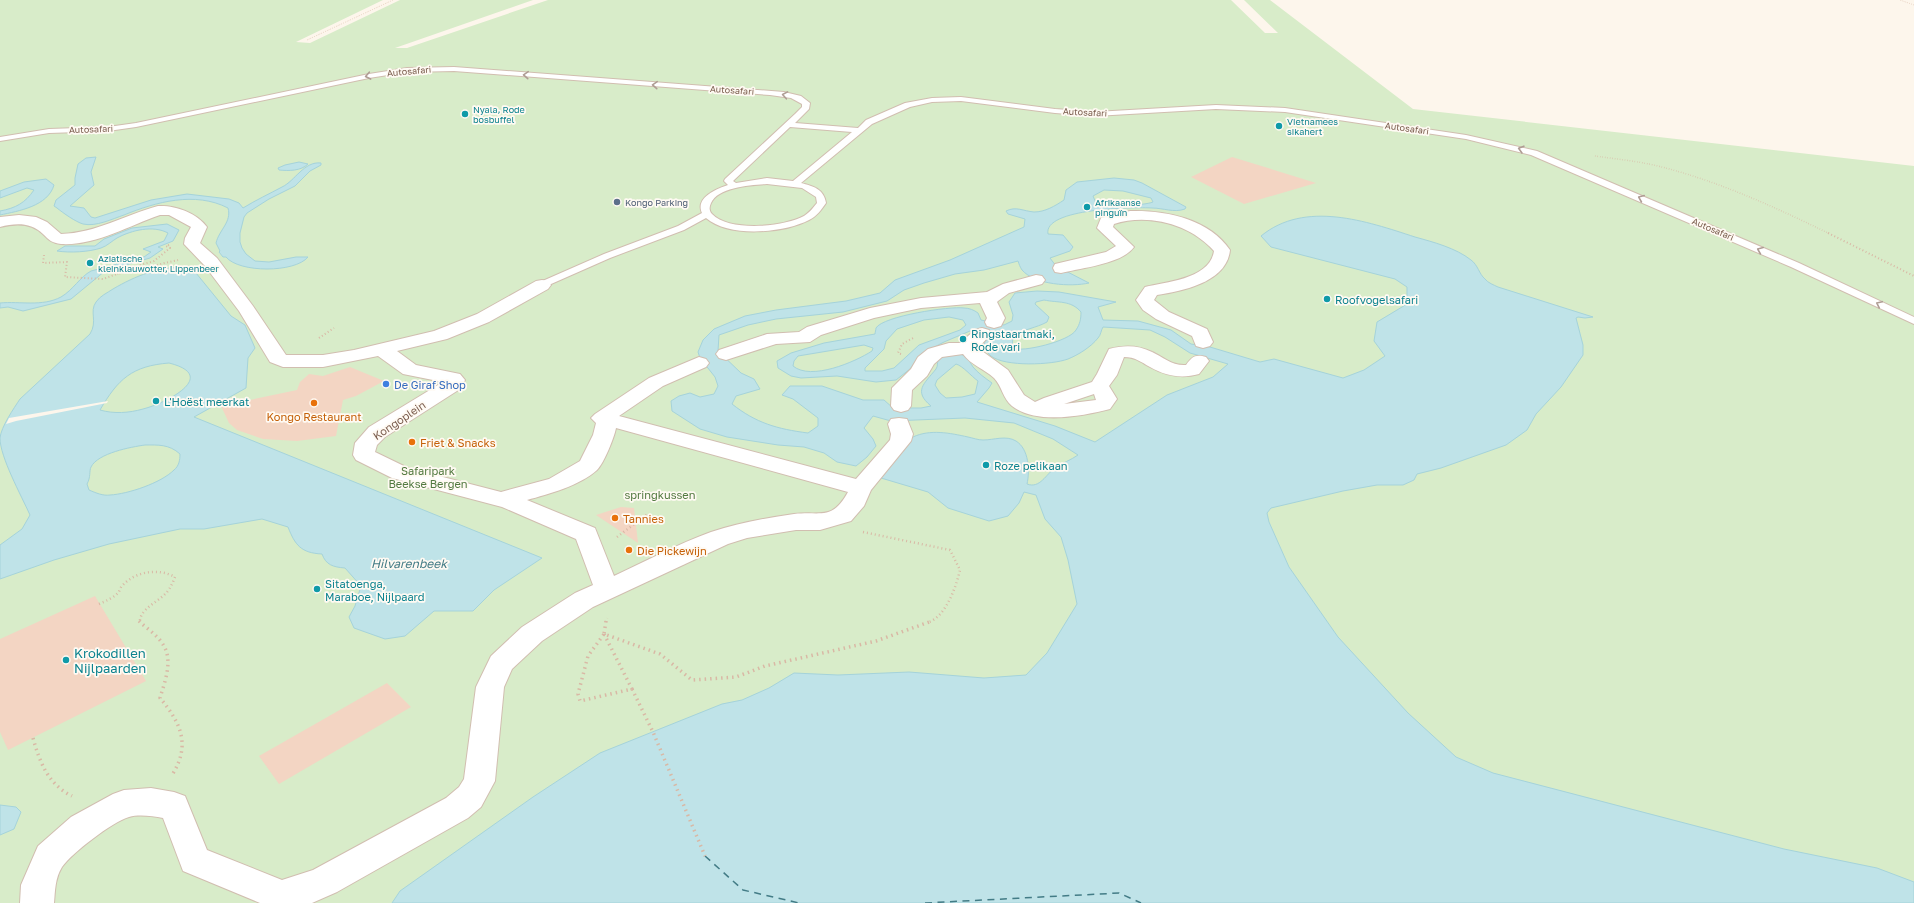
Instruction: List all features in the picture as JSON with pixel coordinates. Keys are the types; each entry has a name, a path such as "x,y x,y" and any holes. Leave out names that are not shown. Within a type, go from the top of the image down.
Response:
{"street":[{"path":"0,222 21,219 31,220 43,226 52,236 58,239 67,239 92,234 158,211 172,210 197,224 198,227 192,244 208,260 247,310 277,358 283,361 323,361 383,350 464,326 483,318 542,285"},
{"path":"1061,268 1112,256 1126,247 1105,228 1107,221 1115,218 1136,216 1169,219 1202,232 1222,250 1223,256 1220,261 1206,274 1185,285 1151,291 1145,300 1149,307 1200,333 1203,342"},
{"path":"726,354 774,338 804,338 814,331 870,313 921,303 991,297 1002,291 1036,280"},
{"path":"991,297 988,302 996,318 982,334 974,356 1001,374 1019,402 1029,408 1053,412 1075,411 1103,405 1107,399 1099,386 1107,375 1116,354 1124,351 1135,351 1167,368 1178,371 1192,370 1199,361"},
{"path":"36,903 38,885 50,857 82,827 124,804 151,802 174,806 195,860 282,896 302,891 326,881 457,808 470,797 479,781 490,687 501,663 532,634 584,600 664,565 693,550 745,530 796,522 820,522 838,518 848,512 861,488 900,441 902,434 900,415 902,388 920,372 928,358 942,350 982,334"},
{"name":"Kongoplein","path":"383,350 410,370 453,378 455,380 453,385 377,432 366,443 364,455 400,473 501,500 586,534 604,583 609,588"},
{"path":"699,363 656,382 602,418 861,488"},
{"path":"501,500 557,484 589,466 604,435 607,420"}],"lane":[{"name":"Autosafari","path":"0,139 49,131 136,126 369,76 432,69 454,69 777,93 794,96 806,103 806,107 789,125"},
{"name":"Autosafari","path":"796,183 869,122 908,105 944,99 976,100 1055,111 1095,114 1200,107 1239,107 1285,110 1485,140 1545,157 1795,265 1914,320"},
{"path":"734,186 728,181 789,125 859,130"},
{"path":"767,180 796,183 815,191 820,196 821,201 815,212 798,221 773,227 746,228 722,224 707,214 705,205 708,199 722,190 734,186 767,180"},
{"path":"542,285 607,256 681,228 707,214"}],"path":[{"path":"307,40 393,0"},
{"path":"1900,0 1914,5"},
{"path":"1593,156 1657,166 1727,188 1777,209 1914,276"},
{"path":"44,251 43,263 67,262 65,277 103,279 126,269 154,261 170,248 166,246 171,244"},
{"path":"117,274 127,274 142,268 172,261 195,258 208,260"},
{"path":"594,554 649,513"},
{"path":"604,634 660,654 692,680 736,676 765,666 876,641 937,619 955,589 960,570 950,550 853,530 831,520"},
{"path":"99,604 108,600 119,592 122,585 138,575 155,571 166,572 174,577 172,586 164,597 143,612 139,621 163,645 168,660 166,680 160,698 171,710 184,740 176,770 151,802"},
{"path":"609,588 611,600 604,634 588,656 578,694 580,701 632,689"},
{"path":"604,634 653,732 705,856"},
{"path":"33,738 42,769 63,793 76,798"}],"green space":[{"name":"Safaripark Beekse Bergen","path":"0,0 383,0 296,42 310,43 400,0 533,0 395,48 407,48 548,0 1231,0 1265,33 1278,33 1244,0 1270,0 1413,109 1914,166 1914,903 0,903"}],"water":[{"path":"96,157 91,172 94,185 70,206 84,208 91,217 95,218 151,200 187,194 229,199 239,203 243,208 287,184 310,165 321,163 321,165 310,171 295,186 269,199 247,213 244,217 240,233 242,248 246,254 255,261 269,262 296,257 308,257 292,266 267,269 242,266 226,257 223,257 219,252 220,251 216,243 227,222 229,213 228,208 202,200 176,200 136,210 99,224 88,225 80,223 54,206 56,200 75,185 78,164 86,158"},
{"path":"299,162 308,164 295,170 279,170 278,168 285,165"},
{"path":"1114,178 1134,180 1186,207 1185,209 1177,211 1156,208 1128,208 1092,211 1074,214 1060,219 1050,225 1048,234 1063,235 1073,247 1070,251 1050,258 1056,266 1089,283 1063,285 1044,282 1028,275 1022,270 1018,261 984,270 955,274 924,283 904,290 887,301 843,312 776,319 748,325 719,335 718,351 741,373 754,379 760,389 736,396 732,404 741,411 767,424 808,433 818,426 818,418 793,399 782,395 790,386 822,386 863,400 884,400 893,408 921,408 931,406 922,396 922,388 924,383 936,369 938,360 942,355 954,353 965,356 977,371 992,383 977,402 1055,426 1095,442 1167,395 1213,377 1228,364 1190,353 1165,337 1150,330 1103,327 1100,335 1095,341 1080,353 1061,361 1040,364 998,360 987,352 984,346 985,341 995,335 970,331 921,354 910,369 896,380 876,382 837,376 801,378 791,376 778,368 777,361 791,353 824,343 875,334 876,328 881,324 903,316 932,310 968,308 978,313 981,320 1004,325 1012,321 1013,315 1009,302 1015,293 1037,291 1059,292 1116,302 1098,307 1103,320 1138,321 1171,330 1191,344 1210,347 1260,362 1274,359 1343,378 1364,370 1385,356 1374,341 1377,322 1407,304 1407,287 1395,279 1271,247 1261,236 1278,225 1297,219 1316,216 1356,220 1437,243 1471,260 1483,277 1493,285 1593,317 1576,318 1583,345 1583,355 1561,387 1536,414 1527,430 1506,445 1441,468 1417,474 1414,480 1403,485 1377,485 1343,491 1271,508 1267,513 1269,522 1289,567 1338,637 1408,713 1456,757 1493,773 1784,849 1877,868 1914,882 1914,903 392,903 400,891 533,797 600,753 722,704 742,700 769,688 794,673 838,675 909,672 984,678 1026,675 1047,653 1077,604 1068,560 1061,537 1045,519 1036,495 1024,492 1019,503 1008,516 989,521 948,508 928,492 881,478 901,449 910,439 933,432 947,433 981,440 1008,438 1016,441 1024,449 1028,461 1027,484 1032,485 1039,483 1055,468 1078,455 1053,439 1014,423 965,418 891,421 873,416 864,428 873,439 876,446 867,457 856,466 837,462 824,453 804,447 778,445 727,437 700,429 672,411 671,401 679,396 690,393 700,397 714,394 718,386 715,377 700,358 698,352 703,340 714,329 745,316 776,310 846,301 880,293 895,280 950,260 1024,227 1025,219 1008,214 1006,211 1016,209 1034,212 1050,208 1064,200 1066,190 1077,182","holes":["1104,190 1123,191 1151,198 1153,202 1134,205 1101,204 1096,203 1093,196","1044,300 1073,305 1081,312 1080,321 1076,330 1065,338 1046,345 1025,349 1012,348 1013,336 1047,322 1049,317 1035,304 1036,302","949,317 963,320 966,325 960,330 919,345 894,368 882,371 865,371 865,368 884,349 886,341 897,329 924,320","864,345 873,348 872,351 844,365 821,371 811,372 801,370 793,366 794,361 798,356","956,364 978,381 975,394 962,397 946,398 940,393 935,385 937,380"]},
{"path":"46,179 54,185 46,198 39,203 16,212 0,215 0,211 20,204 34,190 27,188 0,198 0,191 24,182"},
{"path":"167,224 179,230 173,241 158,247 163,249 150,258 105,271 71,299 23,311 8,307 0,308 0,303 39,303 61,297 91,271 144,257 151,252 143,249 164,241 168,233 156,229 142,230 123,235 101,248 79,252 57,251 65,246 95,246 104,239 132,228"},
{"name":"Hilvarenbeek","path":"187,267 196,273 231,316 245,325 255,348 248,358 246,388 194,417 542,558 494,590 473,611 434,611 405,636 385,639 354,628 349,617 355,606 361,586 345,568 330,565 322,554 304,550 293,539 288,527 262,519 204,529 180,529 109,544 54,560 0,579 0,545 22,529 30,515 3,455 0,438 8,418 20,399 90,334 93,325 93,309 96,302 100,298 121,284 139,276 158,270","holes":["169,363 184,369 190,375 189,382 174,396 163,402 143,409 122,412 100,410 113,390 127,376 145,367","145,445 172,448 180,454 177,467 168,475 153,483 126,492 105,495 89,490 87,484 90,469 95,462 107,454"]},
{"path":"0,805 16,807 21,812 14,829 0,835"}],"pier":[{"path":"108,401 107,403 6,424 9,418"}],"building":[{"path":"1232,157 1316,183 1244,204 1191,177"},
{"path":"350,367 384,381 356,396 343,400 336,436 297,441 263,439 237,430 229,423 221,406 297,390 300,382 309,374 323,376"},
{"path":"621,507 634,508 638,543 596,515"},
{"name":"Krokodillen Nijlpaarden","path":"95,596 146,681 8,750 0,732 0,639"},
{"path":"387,683 411,707 279,784 259,756"}],"ferry route":[{"path":"705,856 743,890 799,903"},
{"path":"925,903 1119,893 1141,903"}],"place":[{"name":"Nyala, Rode bosbuffel","path":"465,114"},
{"name":"Vietnamees sikahert","path":"1279,126"},
{"name":"Kongo Parking","path":"617,202"},
{"name":"Afrikaanse pinguïn","path":"1087,207"},
{"name":"Aziatische kleinklauwotter, Lippenbeer","path":"90,263"},
{"name":"Roofvogelsafari","path":"1327,299"},
{"name":"Ringstaartmaki, Rode vari","path":"963,339"},
{"name":"De Giraf Shop","path":"386,384"},
{"name":"L'Hoëst meerkat","path":"156,401"},
{"name":"Kongo Restaurant","path":"314,403"},
{"name":"Friet & Snacks","path":"412,442"},
{"name":"Roze pelikaan","path":"986,465"},
{"name":"Tannies","path":"615,518"},
{"name":"Die Pickewijn","path":"629,550"},
{"name":"Sitatoenga, Maraboe, Nijlpaard","path":"317,589"},
{"name":"Krokodillen Nijlpaarden","path":"66,660"}],"park label":[{"name":"springkussen","path":"660,494"}]}
